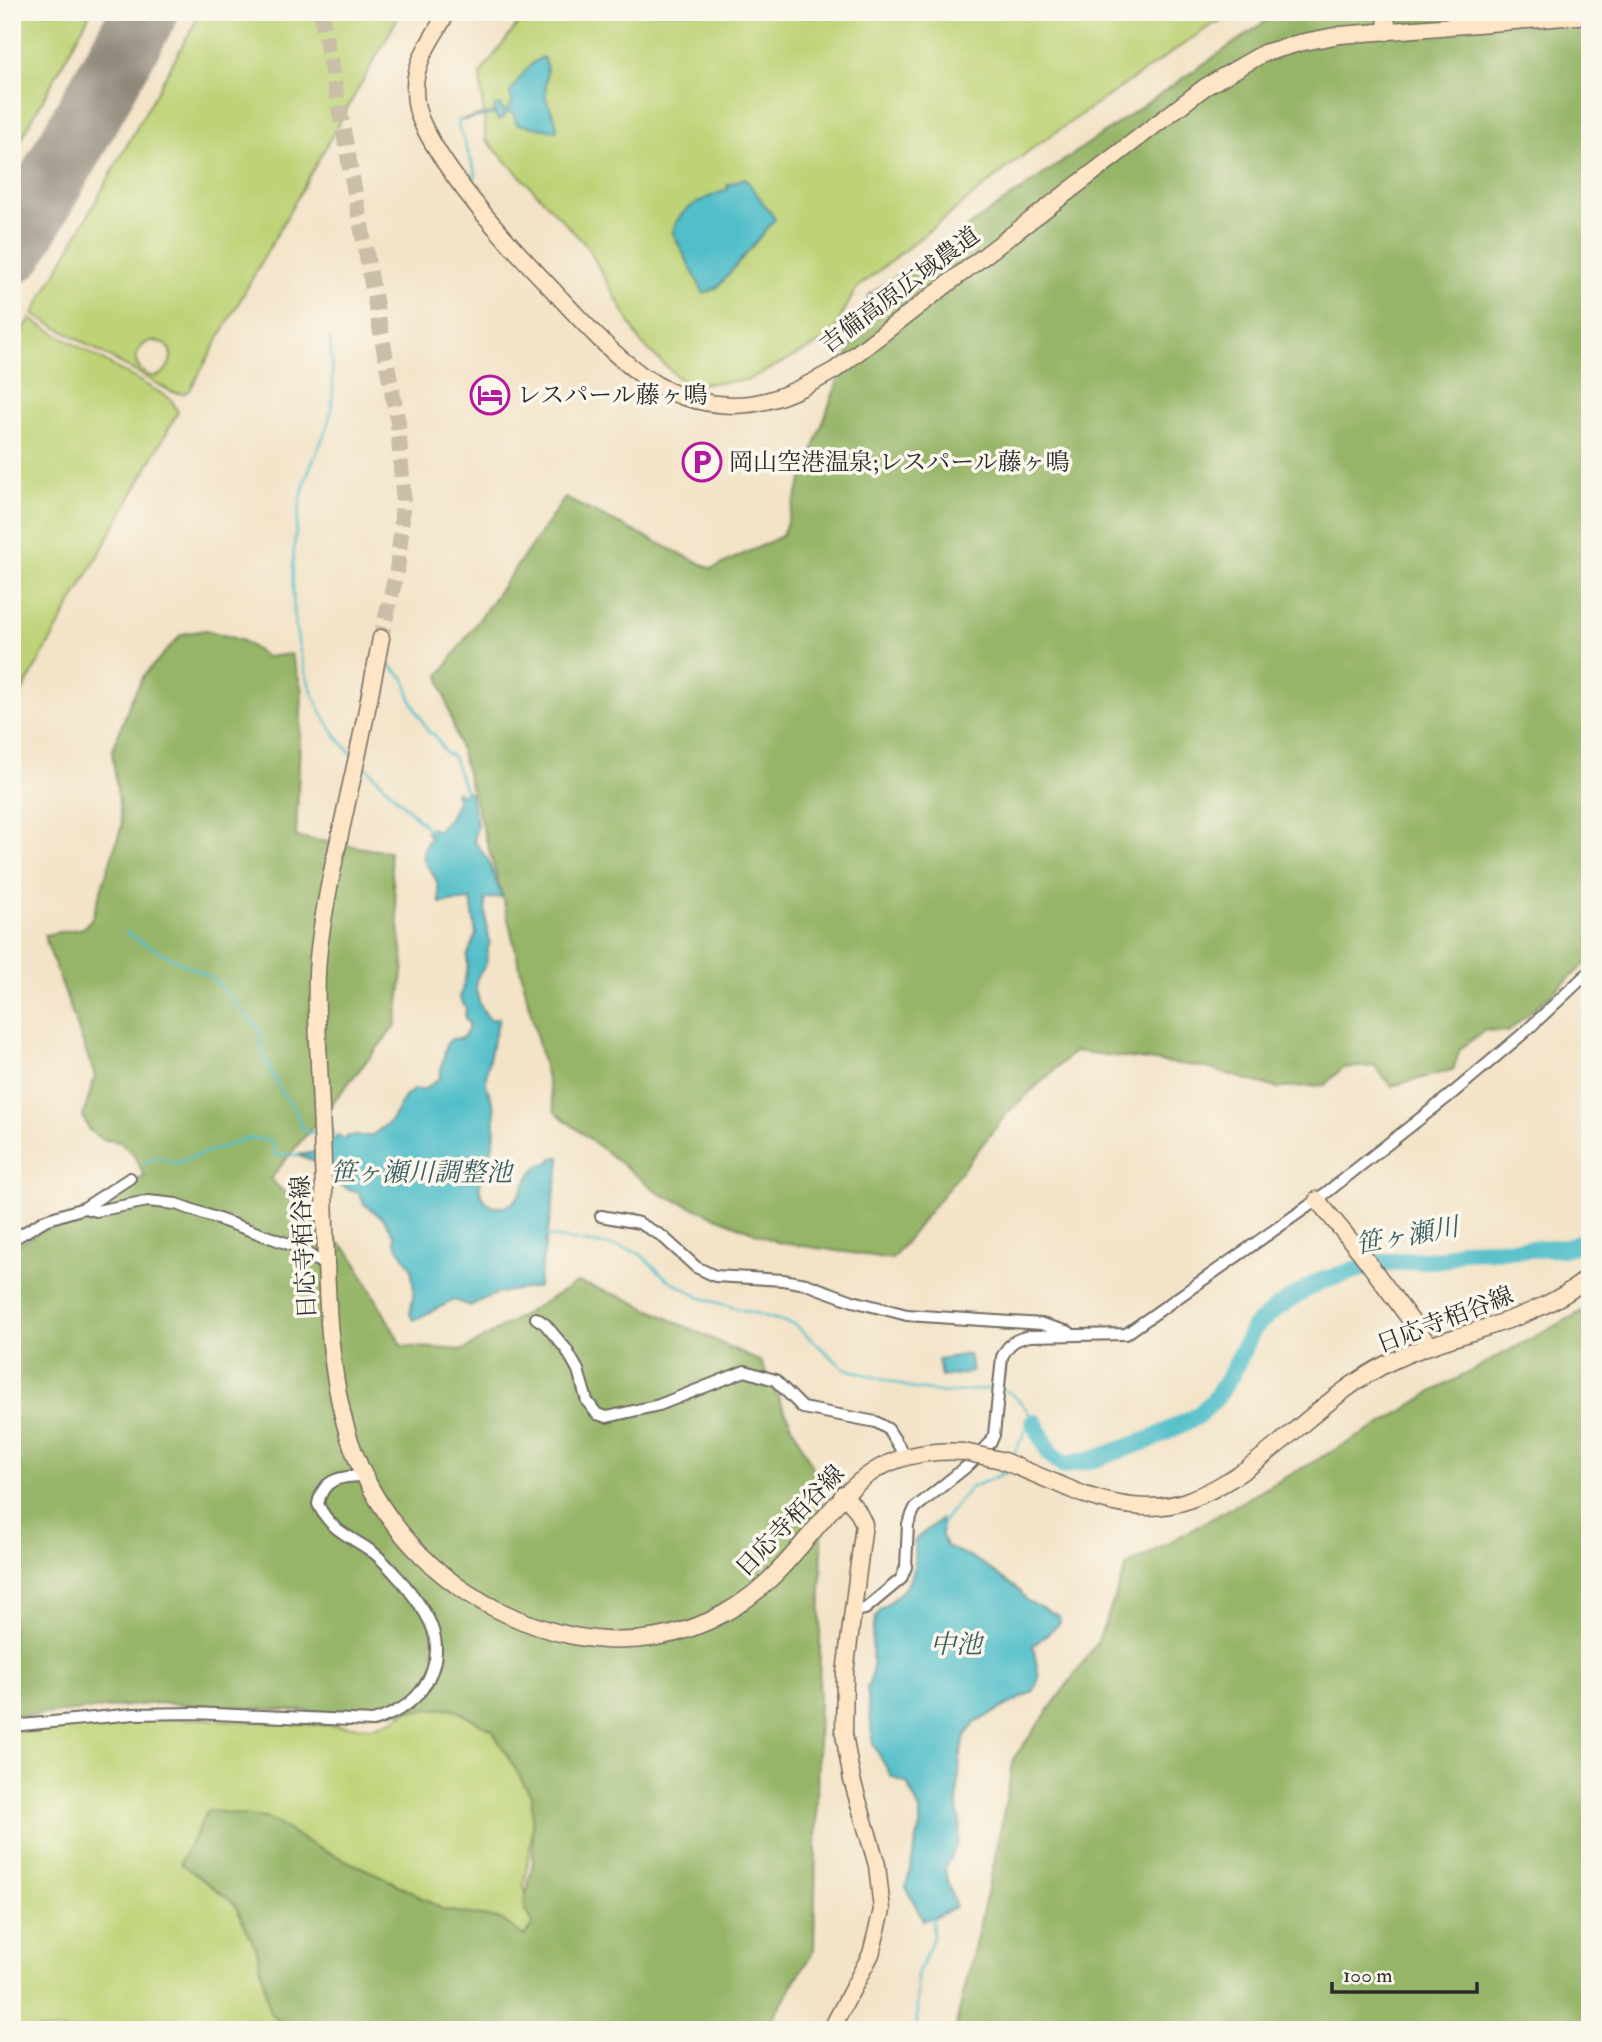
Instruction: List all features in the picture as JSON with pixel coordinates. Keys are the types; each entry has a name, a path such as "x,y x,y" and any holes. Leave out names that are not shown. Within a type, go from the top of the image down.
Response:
{"street":[{"name":"吉備高原広域農道","path":"447,12 425,49 414,88 423,125 452,170 520,255 598,339 643,376 668,392 721,405 767,403 799,391 835,370 1205,87 1264,53 1340,35 1590,15"},
{"path":"1386,12 1387,32"},
{"name":"日応寺栢谷線","path":"381,638 318,952 316,1010 328,1269 337,1388 345,1425 365,1476 382,1507 421,1556 462,1590 497,1610 539,1628 604,1640 656,1637 683,1631 752,1596 779,1571 843,1494 876,1470 906,1457 932,1452 964,1452 1010,1464 1106,1502 1140,1507 1182,1503 1243,1470 1361,1378 1429,1345 1527,1313 1590,1276"},
{"path":"853,1611 865,1609 901,1579 906,1567 910,1516 915,1508 971,1463 991,1443 1002,1357 1007,1346 1015,1339 1030,1336 1126,1334 1317,1200 1454,1092 1525,1032 1590,971"},
{"path":"12,1240 45,1220 84,1208 130,1178"},
{"path":"1317,1200 1361,1253 1429,1345"},
{"path":"84,1208 96,1211 148,1201 176,1204 300,1248 328,1269"},
{"path":"601,1216 639,1223 662,1236 696,1267 715,1276 806,1284 853,1301 907,1315 1042,1324 1082,1336"},
{"path":"536,1318 545,1324 566,1349 578,1370 587,1401 597,1414 607,1417 659,1405 745,1371 775,1380 803,1408 876,1422 888,1429 906,1457"},
{"path":"12,1726 134,1714 193,1713 373,1721 405,1708 428,1681 434,1664 435,1636 431,1620 387,1564 332,1527 318,1504 320,1493 328,1484 349,1476 365,1476"},
{"path":"831,2030 871,1954 882,1910 877,1864 852,1780 844,1734 845,1673 864,1524 857,1510 843,1494"}],"green space":[{"path":"12,12 91,12 12,156"},
{"path":"201,12 401,12 190,390 183,394 172,392 33,314","holes":["146,343 162,343 169,348 169,364 165,371 151,376 138,367 137,353"]},
{"path":"527,12 1238,12 1210,26 1030,150 856,289 830,338 748,380 686,385 641,343 587,246 486,140 480,74"},
{"path":"1279,12 1590,12 1590,960 1508,1032 1485,1030 1460,1049 1453,1070 1391,1086 1375,1066 1342,1068 1325,1085 1277,1088 1203,1067 1075,1051 1008,1112 892,1259 777,1242 660,1194 555,1112 503,898 439,676 565,498 712,569 782,536 869,295"},
{"path":"30,319 171,399 178,412 12,710 12,350"},
{"path":"206,630 243,641 266,657 291,654 302,690 296,837 389,852 404,965 396,1025 270,1179 351,1254 402,1346 464,1350 578,1282 625,1298 761,1362 823,1489 814,1950 765,2030 290,2030 270,2013 257,1950 234,1903 180,1863 208,1810 270,1819 316,1847 383,1877 444,1910 501,1919 524,1936 533,1924 524,1905 533,1863 532,1797 492,1730 452,1708 359,1714 158,1703 12,1717 12,1248 50,1226 72,1218 145,1176 133,1154 120,1142 101,1139 89,1130 83,1117 95,1076 44,935 83,928 92,918 122,825 112,752 131,700 144,675 182,634"},
{"path":"1590,1307 1590,2030 955,2030 994,1863 1014,1758 1097,1643 1127,1566 1390,1419 1430,1393"},
{"path":"474,1664 538,1792 524,1887 526,1893 537,1895 592,1875 453,2002 331,2030 12,2030 12,1731 174,1718 371,1727 399,1716"}],"water":[{"path":"543,57 547,66 546,98 555,119 556,131 517,124 512,112 503,114 504,118 497,120 496,114 457,121 495,112 494,106 501,105 502,110 508,109 512,103 510,92 529,67"},
{"path":"745,178 775,219 718,287 704,294 673,233 675,224 686,210 728,189 727,185"},
{"name":"笹ヶ瀬川調整池","path":"456,791 462,795 467,791 470,793 477,823 474,841 488,860 502,897 485,899 490,942 486,964 476,983 481,1006 487,1016 490,1020 499,1018 486,1074 495,1118 493,1145 480,1185 482,1196 492,1205 508,1205 515,1201 540,1166 553,1158 560,1157 560,1162 538,1287 495,1295 471,1306 454,1300 414,1320 410,1315 414,1291 411,1267 395,1243 394,1235 384,1219 364,1204 359,1192 338,1183 312,1160 296,1155 319,1150 338,1135 344,1139 348,1136 371,1136 390,1122 405,1097 413,1090 423,1090 439,1079 447,1043 452,1039 462,1038 467,1032 469,1025 465,1018 466,1008 460,998 468,966 467,957 476,934 471,900 440,903 436,879 423,858 425,845 431,836 426,832 431,828 436,831 449,818 458,799"},
{"path":"969,1354 972,1372 941,1377 938,1359"},
{"name":"中池","path":"941,1519 942,1536 946,1546 980,1562 1021,1592 1027,1601 1059,1616 1060,1623 1033,1646 1039,1678 1034,1691 976,1722 965,1736 960,1758 958,1843 945,1868 956,1907 923,1920 906,1887 920,1826 920,1811 908,1784 891,1776 873,1744 867,1688 872,1671 875,1621 880,1610 903,1590 911,1578 914,1543 917,1538"}],"waterway":[{"path":"460,120 457,122 476,174 473,182"},
{"path":"330,340 333,380 331,410 304,485 294,554 293,590 296,627 314,696 330,727 352,754"},
{"path":"388,664 405,679 411,700 429,733 434,734 445,752 453,757 466,794"},
{"path":"362,763 429,830"},
{"path":"127,932 137,940 210,977 222,988 260,1030 262,1049 269,1067 279,1088 296,1111 302,1129 310,1133 318,1132"},
{"path":"327,1130 330,1129 337,1139"},
{"path":"142,1164 158,1157 176,1163 249,1138 272,1141 274,1153 279,1155 299,1155"},
{"name":"笹ヶ瀬川","path":"1034,1422 1050,1454 1064,1465 1095,1459 1154,1438 1199,1415 1216,1398 1232,1373 1254,1327 1279,1306 1318,1282 1378,1263 1445,1259 1461,1251 1563,1248 1580,1243 1590,1235"},
{"path":"544,1236 620,1247 639,1253 666,1278 701,1298 795,1325 844,1368 915,1389 948,1393 994,1388"},
{"name":"笹ヶ瀬川","path":"1000,1389 1016,1397 1034,1422 1025,1431 1012,1459"},
{"path":"941,1529 944,1520 970,1488 1005,1473 1008,1468"},
{"path":"917,2030 917,1975 933,1938 932,1915"}],"taxiway":[{"path":"138,24 139,12"}],"runway":[{"path":"12,251 145,12"}],"tunnel":[{"path":"321,12 398,423 403,494 401,533 397,570 381,638"}],"place":[{"name":"レスパール藤ヶ鳴","path":"490,395"},
{"name":"岡山空港温泉;レスパール藤ヶ鳴","path":"702,462"}]}
